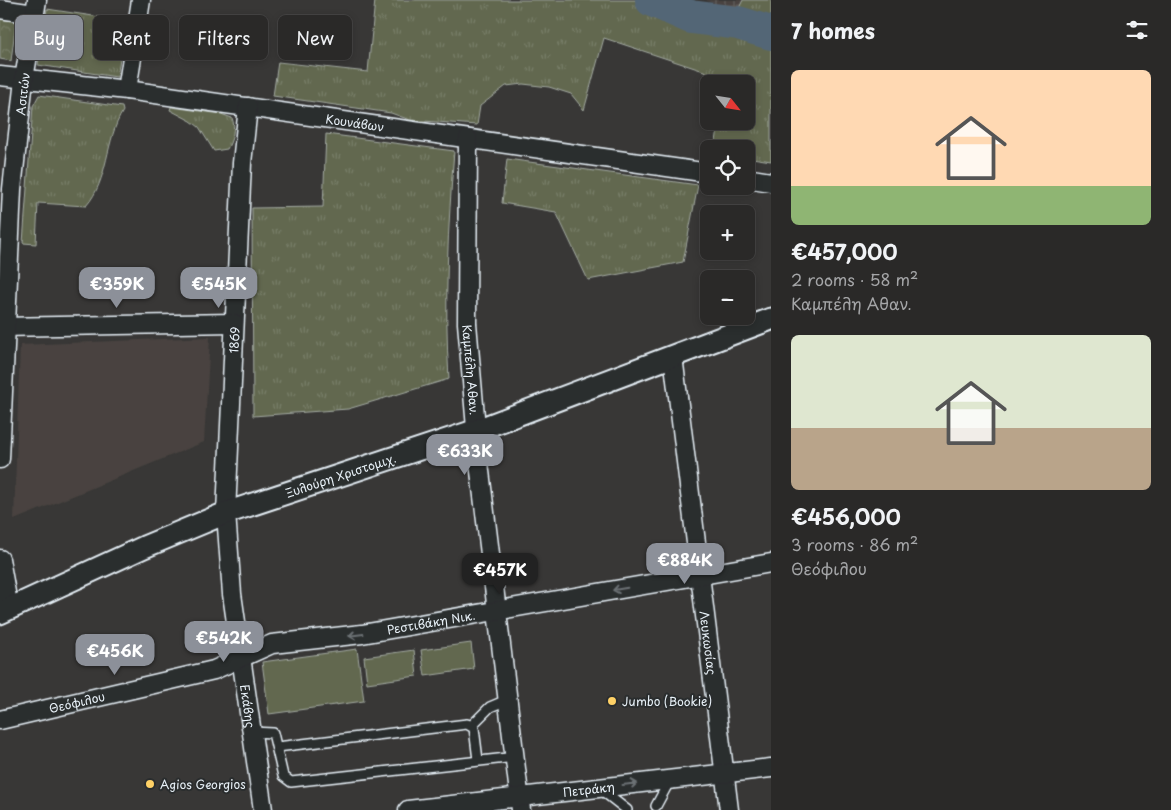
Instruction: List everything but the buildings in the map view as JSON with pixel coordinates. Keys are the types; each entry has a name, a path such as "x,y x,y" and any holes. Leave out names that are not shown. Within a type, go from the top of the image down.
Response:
{"street":[{"path":"127,90 141,0"},
{"path":"0,9 36,7"},
{"name":"Ασιτών","path":"0,459 6,188 36,7"},
{"name":"Κουνάβων","path":"0,76 127,90 700,172"},
{"name":"1869","path":"226,512 242,163 248,107"},
{"name":"Καμπέλη Αθαν.","path":"468,139 466,299 477,430 521,804"},
{"path":"755,179 771,182"},
{"name":"Ξυλούρη Χριστομιχ.","path":"4,611 226,512 477,430 771,319"},
{"path":"3,327 234,323"},
{"name":"Λευκωσίας","path":"673,356 729,810"},
{"name":"Εκάβης","path":"226,512 229,569 240,658 263,810"},
{"path":"0,558 4,611"},
{"name":"Ρεστιβάκη Νικ.","path":"240,658 272,644 362,634 498,612 700,574 771,563"},
{"name":"Θεόφιλου","path":"0,720 214,670 240,658"},
{"name":"Πετράκη","path":"408,810 521,804 598,787 771,768"}],"lane":[{"path":"471,726 490,707 510,699"},
{"path":"277,747 467,724 474,728 478,760"},
{"path":"252,732 270,731 275,735 283,776 291,782 516,757"},
{"path":"656,806 671,779"},
{"path":"598,787 627,810"}],"shaded area":[{"path":"706,0 743,0 736,14"},
{"path":"210,337 204,442 14,520 20,345"}],"green space":[{"path":"375,0 635,0 686,22 714,27 771,46 771,161 755,158 755,140 716,140 718,130 755,130 755,75 716,75 604,38 584,110 571,94 549,87 523,84 506,86 480,106 477,125 410,120 391,113 273,96 278,62 368,72"},
{"path":"743,0 771,0 771,24 736,14"},
{"path":"47,9 93,16 93,60 120,60 117,77 38,65 39,60 83,60 83,15 46,15"},
{"path":"0,19 15,21 11,61 0,59"},
{"path":"39,95 122,107 123,111 117,122 103,172 93,196 86,206 38,203 36,244 23,243 33,106"},
{"path":"171,107 221,114 232,118 233,134 227,149 214,151 199,127 170,110"},
{"path":"326,134 454,151 447,264 449,379 348,409 253,416 252,208 323,207"},
{"path":"507,159 698,185 683,262 588,280 556,212 502,203"},
{"path":"471,643 474,669 425,676 421,650"},
{"path":"357,649 364,701 269,714 262,662"},
{"path":"414,650 417,676 367,683 364,657"}],"waterway":[{"path":"652,0 691,17 738,23 771,33"}],"place":[{"name":"Jumbo (Bookie)","path":"612,701"},
{"name":"Agios Georgios","path":"150,784"}]}
